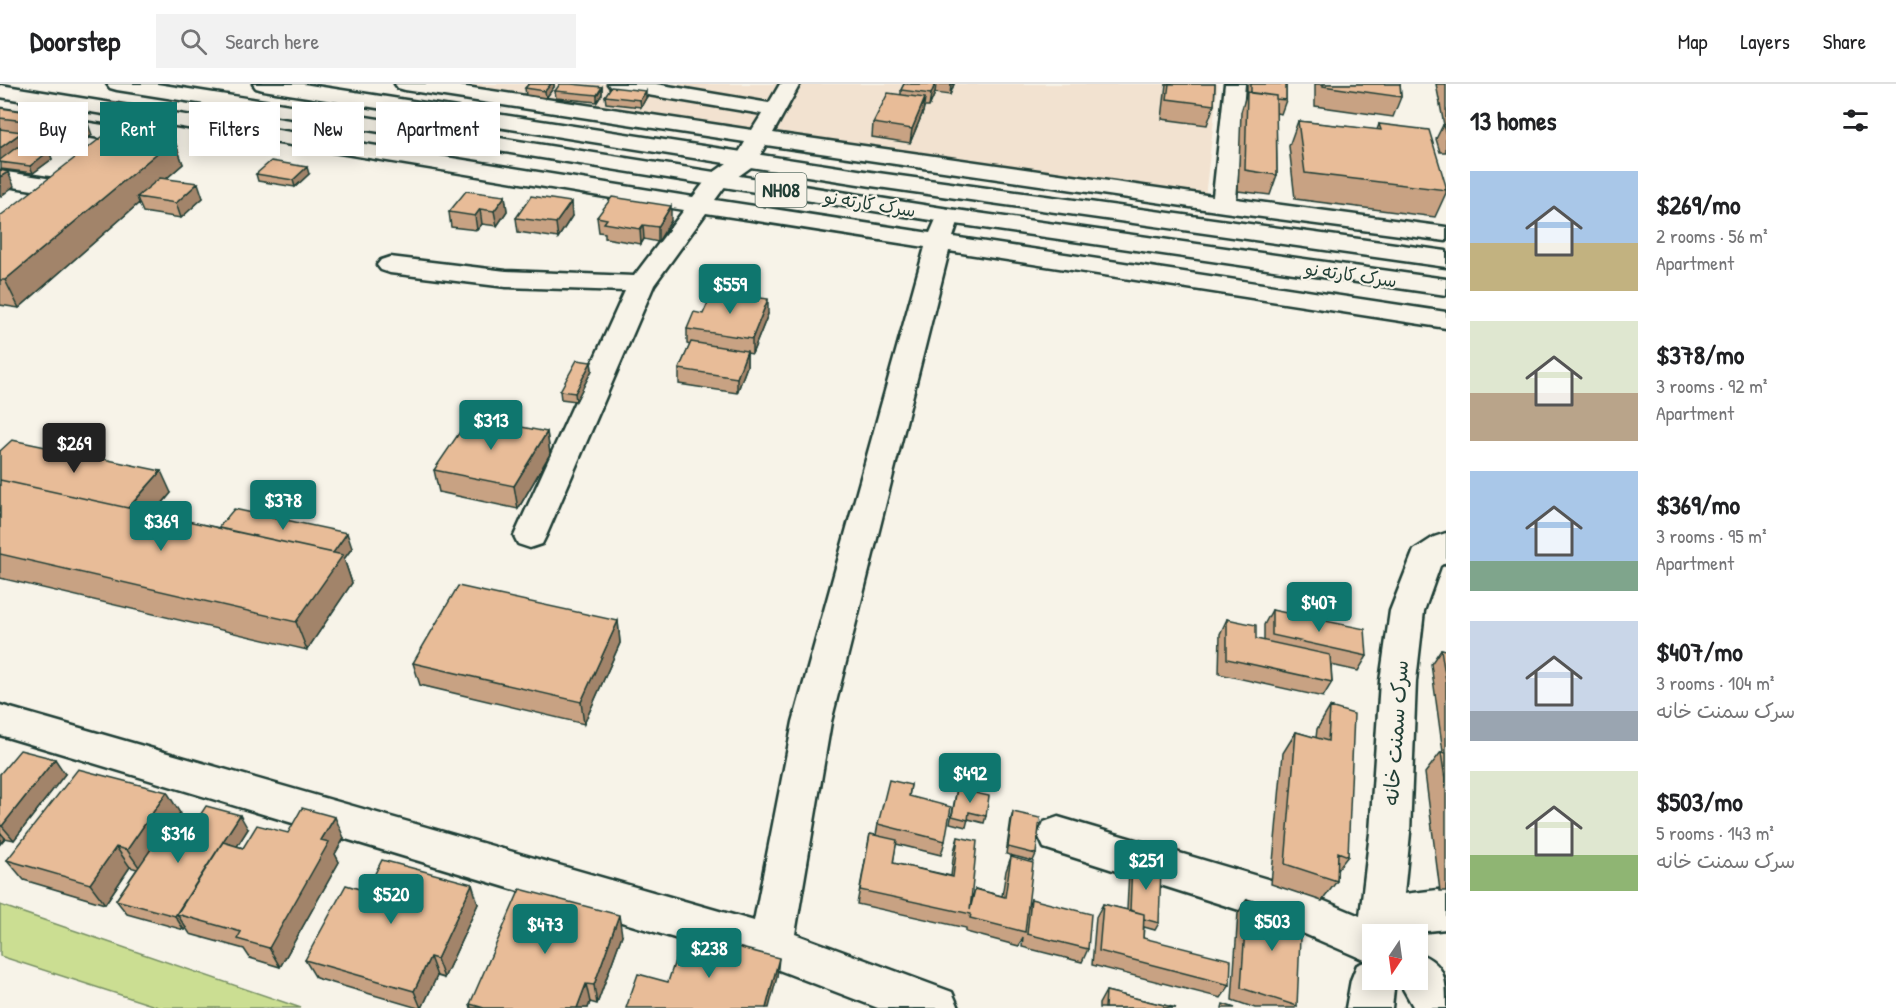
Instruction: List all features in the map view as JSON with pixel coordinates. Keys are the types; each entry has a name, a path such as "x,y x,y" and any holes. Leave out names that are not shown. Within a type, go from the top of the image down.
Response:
{"main road":[{"name":"سرک کارته نو","path":"117,84 718,180 944,230 1287,266 1446,287"},
{"name":"سرک کارته نو","path":"263,84 746,160 1282,238 1446,259"},
{"path":"405,84 758,138 1278,213 1446,234"},
{"path":"618,84 774,110"},
{"path":"530,536 641,284 718,180 746,160 790,84"},
{"path":"1224,205 1235,84"},
{"path":"0,91 100,107"},
{"path":"0,115 100,131"},
{"path":"177,120 698,205 944,230 1446,320"},
{"path":"0,178 74,182 38,209"},
{"path":"1278,213 1287,266"},
{"path":"771,946 812,722 944,230"},
{"path":"390,265 506,279 641,284"},
{"name":"سرک سمنت خانه","path":"1382,924 1390,833 1398,681 1407,611 1426,559 1446,545"},
{"path":"0,720 771,946 936,1008"},
{"path":"1058,835 1362,926"},
{"path":"1404,924 1446,909"},
{"path":"1428,989 1440,1008"},
{"path":"1369,1008 1372,990"}],"shaded area":[{"path":"428,84 1218,84 1205,197"}],"green space":[{"path":"0,905 301,1008 161,1008 0,956"}],"building":[{"path":"529,84 551,84 545,91 525,88"},
{"path":"560,84 602,87 597,95 555,91"},
{"path":"904,84 935,84 931,94 901,90"},
{"path":"1169,84 1215,84 1214,105 1167,99"},
{"path":"1251,84 1286,84 1286,100 1276,99 1276,96 1251,93"},
{"path":"1323,84 1400,84 1401,97 1323,86"},
{"path":"611,87 646,91 640,100 605,96"},
{"path":"1247,92 1276,96 1277,175 1245,170"},
{"path":"888,93 925,98 912,129 873,123"},
{"path":"0,108 18,110 18,120 0,118"},
{"path":"1298,121 1381,130 1379,124 1429,130 1446,190 1305,173"},
{"path":"0,129 18,131 18,135 0,148"},
{"path":"100,139 100,156 154,156 5,280 0,280 0,216 77,156 88,156 88,148"},
{"path":"17,147 18,156 43,156 30,166 0,162"},
{"path":"271,161 307,167 293,180 256,174"},
{"path":"0,170 8,172 0,177"},
{"path":"160,178 198,183 176,203 137,197"},
{"path":"466,191 505,196 494,211 480,209 475,216 449,212"},
{"path":"531,196 571,202 556,223 516,218"},
{"path":"612,197 671,206 658,227 643,225 640,229 604,223 607,219 597,217"},
{"path":"713,291 768,299 752,339 687,329 694,312 703,314"},
{"path":"691,342 747,351 737,378 679,369"},
{"path":"577,360 591,362 575,393 560,391"},
{"path":"470,417 547,432 514,486 434,470"},
{"path":"12,440 161,471 128,508 0,480 0,451"},
{"path":"0,480 343,555 296,622 0,554"},
{"path":"234,509 347,533 333,553 218,528"},
{"path":"458,586 618,621 581,702 413,663"},
{"path":"1272,610 1365,629 1367,656 1272,635"},
{"path":"1227,619 1256,625 1256,639 1330,655 1332,682 1227,659"},
{"path":"1441,649 1446,650 1446,681"},
{"path":"1330,707 1354,714 1348,856 1338,852 1337,881 1285,864 1296,732 1328,741"},
{"path":"20,750 55,759 2,826 0,825 0,774"},
{"path":"1441,752 1446,753 1446,786"},
{"path":"78,769 167,792 127,850 116,847 90,884 7,860"},
{"path":"889,780 911,785 909,796 951,807 945,841 878,824"},
{"path":"957,789 989,796 986,816 969,812 968,820 952,816"},
{"path":"206,806 240,815 175,916 116,900 160,836 182,843"},
{"path":"302,808 335,817 321,840 329,842 269,948 237,939 241,932 177,914 223,842 243,848 257,825 288,833"},
{"path":"1013,812 1040,818 1036,854 1008,847"},
{"path":"870,834 897,840 893,863 953,877 958,837 977,841 970,910 975,889 1005,897 1011,857 1033,863 1025,932 970,918 971,914 860,890"},
{"path":"382,860 472,884 437,959 430,957 414,991 305,960 346,885 366,891"},
{"path":"1132,862 1161,869 1159,923 1144,919 1144,914 1130,910"},
{"path":"520,889 619,915 594,985 586,984 577,1008 484,1008 470,1004"},
{"path":"1031,899 1091,914 1088,949 1027,934"},
{"path":"1247,899 1301,915 1297,1006 1241,988"},
{"path":"1103,904 1144,914 1143,938 1231,960 1230,985 1099,951"},
{"path":"684,933 779,958 766,1008 626,1008 638,974 668,982"},
{"path":"1106,991 1176,1008 1105,1008"},
{"path":"1223,1004 1235,1008 1222,1008"}]}
